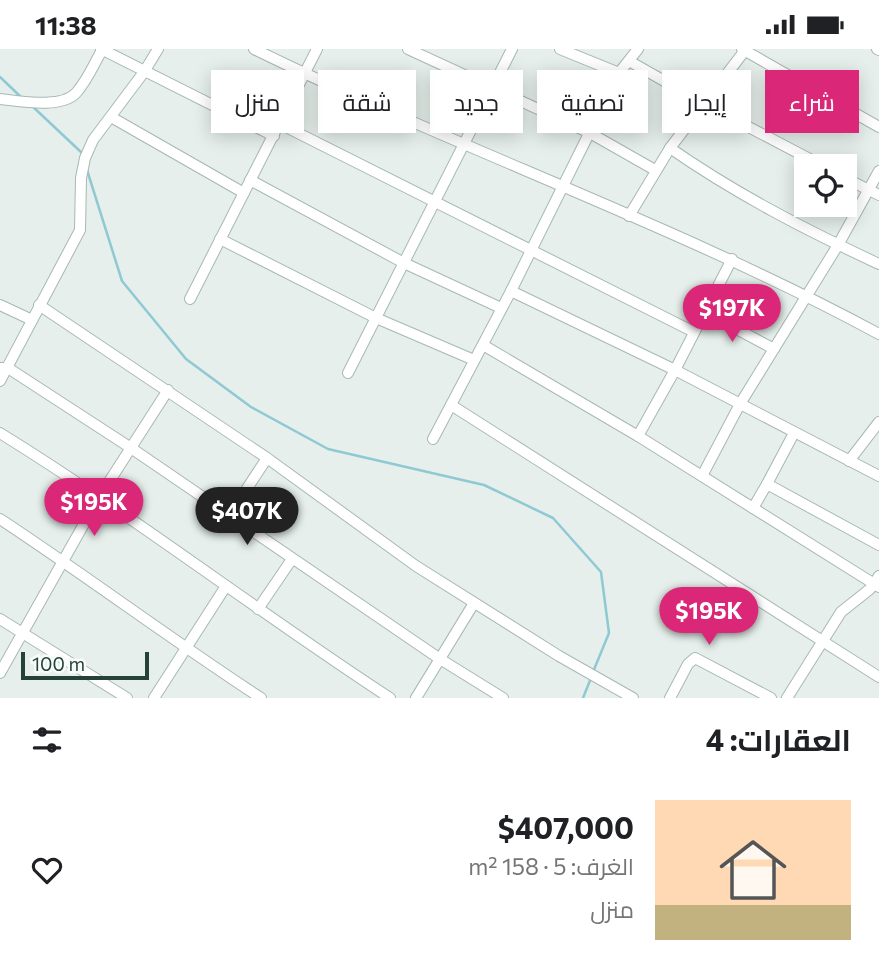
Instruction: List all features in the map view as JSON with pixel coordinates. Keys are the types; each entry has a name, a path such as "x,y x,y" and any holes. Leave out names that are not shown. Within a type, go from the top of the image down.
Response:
{"street":[{"path":"0,99 43,103 65,100 74,95 102,49 274,136"},
{"path":"0,381 4,368 80,230 80,193 85,158 93,140 145,72 158,49"},
{"path":"254,49 464,144 732,259 879,334"},
{"path":"305,74 317,49"},
{"path":"408,49 455,70"},
{"path":"502,70 512,49"},
{"path":"561,49 612,70"},
{"path":"622,70 638,49"},
{"path":"729,70 744,50 879,127"},
{"path":"629,61 662,80"},
{"path":"111,117 244,193"},
{"path":"751,128 800,154"},
{"path":"190,299 276,133"},
{"path":"298,133 694,332"},
{"path":"348,373 470,133"},
{"path":"433,439 590,133 655,170"},
{"path":"629,216 655,170 681,133"},
{"path":"670,148 738,194 879,264"},
{"path":"702,476 740,404 838,245 879,171"},
{"path":"250,180 404,263 501,309"},
{"path":"857,184 879,195"},
{"path":"220,239 376,318 474,360"},
{"path":"638,436 732,259"},
{"path":"511,291 675,370 879,476"},
{"path":"0,305 32,320"},
{"path":"39,305 267,458 416,566 633,698"},
{"path":"705,312 774,349"},
{"path":"483,345 877,582 841,612 787,698"},
{"path":"4,368 131,448 440,659 503,698"},
{"path":"0,673 98,499 168,390"},
{"path":"451,405 597,495 879,677"},
{"path":"849,461 879,422"},
{"path":"0,433 50,464 390,698"},
{"path":"753,508 794,433"},
{"path":"229,516 267,458"},
{"path":"767,484 879,545"},
{"path":"0,519 185,649 261,698"},
{"path":"258,609 292,559"},
{"path":"154,698 226,586"},
{"path":"416,698 474,603"},
{"path":"0,619 127,698"},
{"path":"670,698 688,664 695,658 771,698"}],"waterway":[{"path":"0,77 23,99"},
{"path":"31,105 82,153"},
{"path":"87,170 122,281 186,359 251,407 328,449 484,485 553,518 601,572 609,633 593,672"},
{"path":"583,698 591,678"}]}
